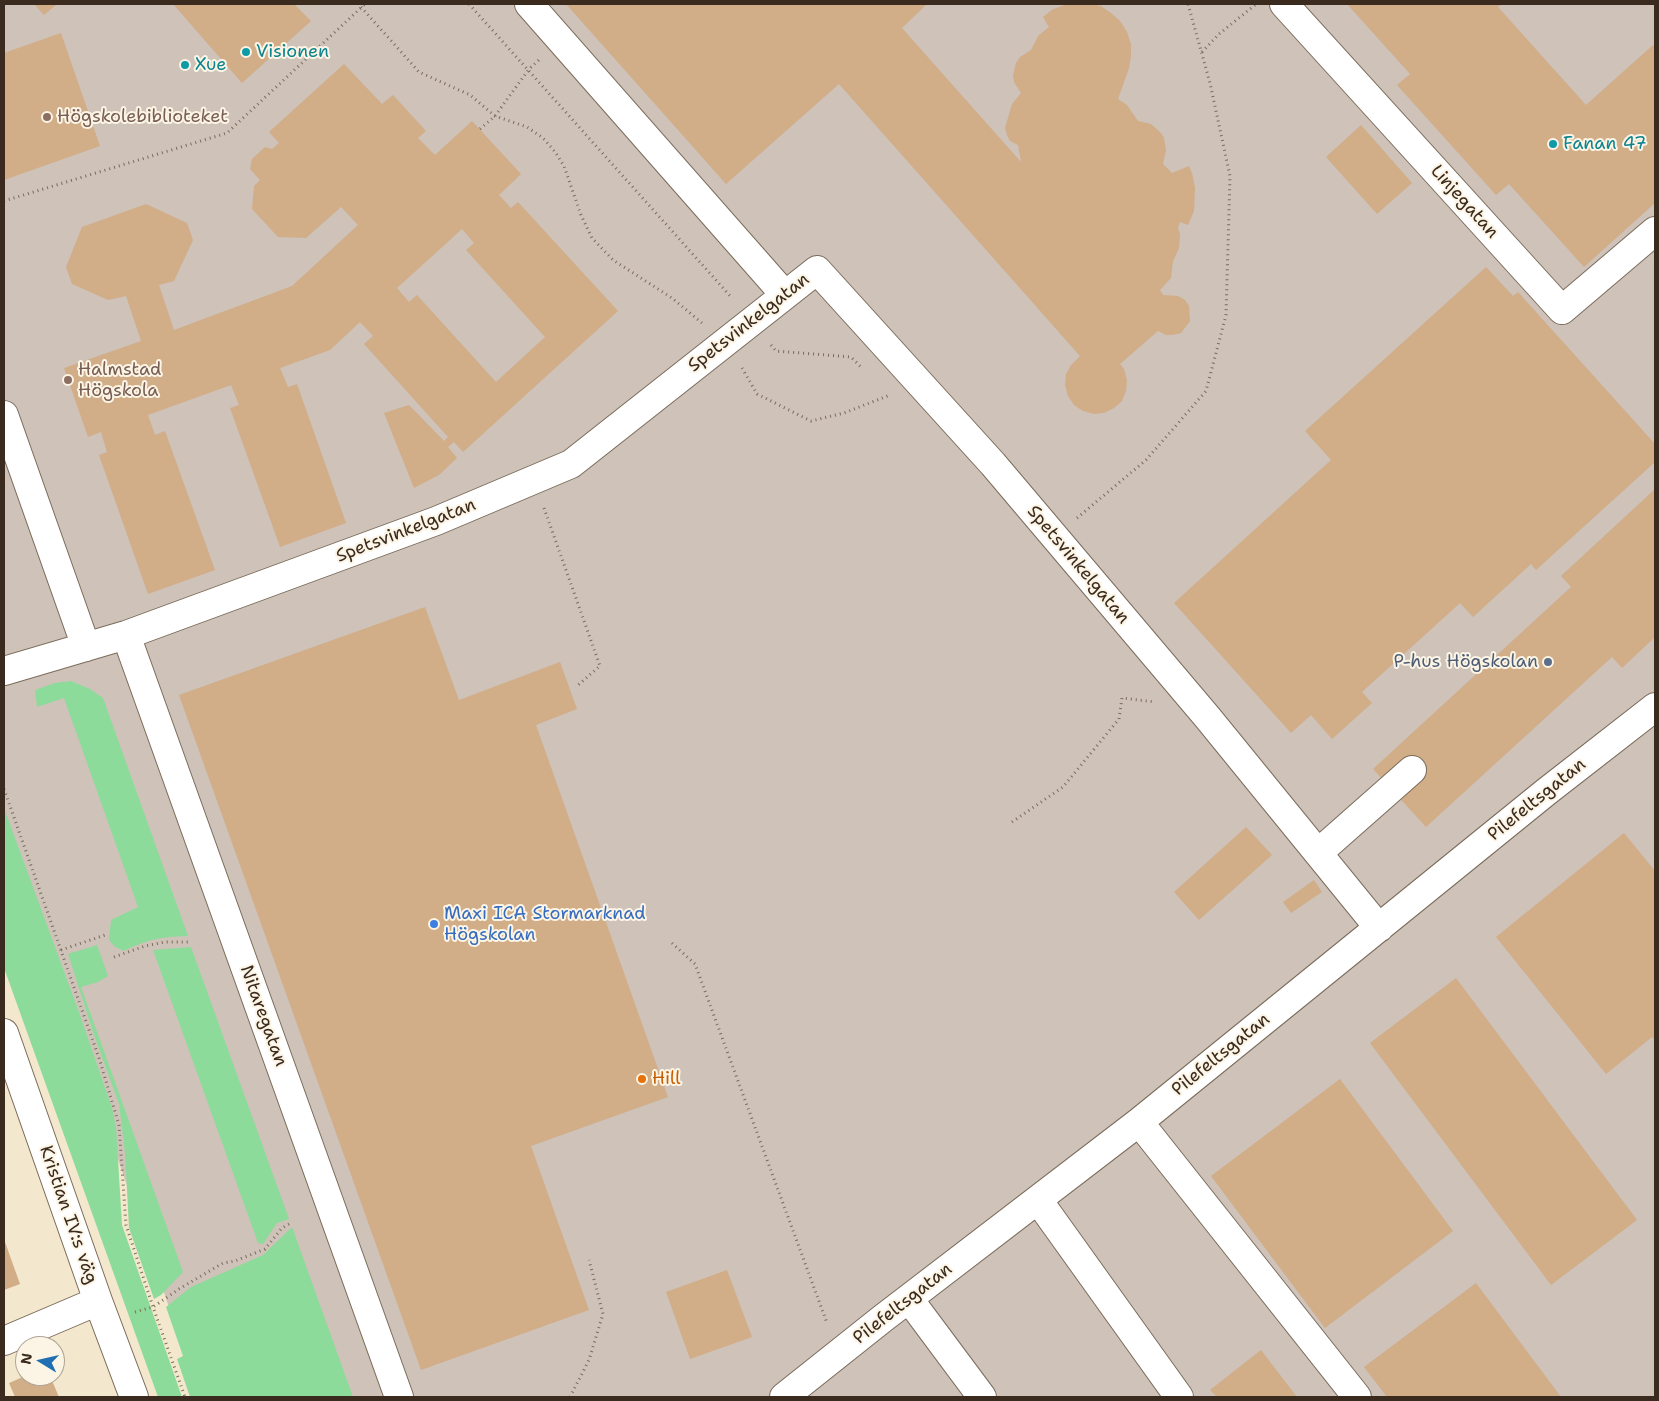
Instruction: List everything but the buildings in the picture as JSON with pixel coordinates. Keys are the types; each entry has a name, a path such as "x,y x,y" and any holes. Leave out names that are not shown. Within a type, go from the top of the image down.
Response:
{"street":[{"path":"529,4 785,295"},
{"name":"Linjegatan","path":"1284,4 1562,310 1655,231"},
{"name":"Spetsvinkelgatan","path":"4,671 126,635 436,521 571,464 817,270 993,464 1056,537 1379,928"},
{"path":"4,416 86,647"},
{"name":"Nitaregatan","path":"126,635 399,1397"},
{"name":"Pilefeltsgatan","path":"784,1397 1140,1122 1546,792 1655,707"},
{"path":"1318,853 1412,770"},
{"name":"Kristian IV:s väg","path":"4,1033 98,1301 134,1397"},
{"path":"1140,1122 1357,1397"},
{"path":"1038,1200 1179,1397"},
{"path":"909,1299 982,1397"},
{"path":"4,1341 98,1301"}],"path":[{"path":"4,201 227,133 365,4"},
{"path":"1056,537 1146,460 1206,391 1226,315 1230,176 1210,83 1188,4"},
{"path":"1202,53 1219,34 1256,4"},
{"path":"361,7 419,72 470,95 494,116 527,127 543,138 564,166 581,215 592,238 613,260 672,298 727,341 757,394 811,421 844,413 890,395"},
{"path":"480,129 494,116 529,69 561,41"},
{"path":"534,479 600,666 578,685"},
{"path":"1012,822 1063,788 1119,720 1122,698 1158,703 1189,696"},
{"path":"4,789 100,1061 119,1125 126,1225 185,1397"},
{"path":"61,950 105,935"},
{"path":"114,957 145,946 165,942 190,942"},
{"path":"672,942 695,964 839,1354"},
{"path":"98,1301 127,1314 153,1307 217,1266 223,1263 235,1262 265,1249 282,1228 291,1223"},
{"path":"570,1397 589,1360 603,1314 589,1260"}],"shaded area":[{"path":"4,4 1655,4 1655,1397 200,1397 4,829"}],"green space":[{"path":"71,681 90,689 103,698 188,936 155,939 124,951 115,947 109,940 111,920 138,907 64,698 37,707 35,690 55,683"},
{"path":"4,808 112,1108 116,1127 122,1225 182,1397 158,1397 4,968"},
{"path":"97,945 108,976 98,982 81,987 183,1272 161,1295 154,1299 129,1228 125,1153 119,1104 68,954"},
{"path":"191,947 289,1219 277,1223 263,1244 258,1243 153,950"},
{"path":"292,1227 353,1397 190,1397 177,1359 183,1356 166,1307 191,1287 263,1255"}],"place":[{"name":"Visionen","path":"246,52"},
{"name":"Xue","path":"185,65"},
{"name":"Högskolebiblioteket","path":"47,117"},
{"name":"Fanan 47","path":"1553,144"},
{"name":"Halmstad Högskola","path":"68,380"},
{"name":"P-hus Högskolan","path":"1548,662"},
{"name":"Maxi ICA Stormarknad Högskolan","path":"434,924"},
{"name":"Hill","path":"642,1079"}]}
